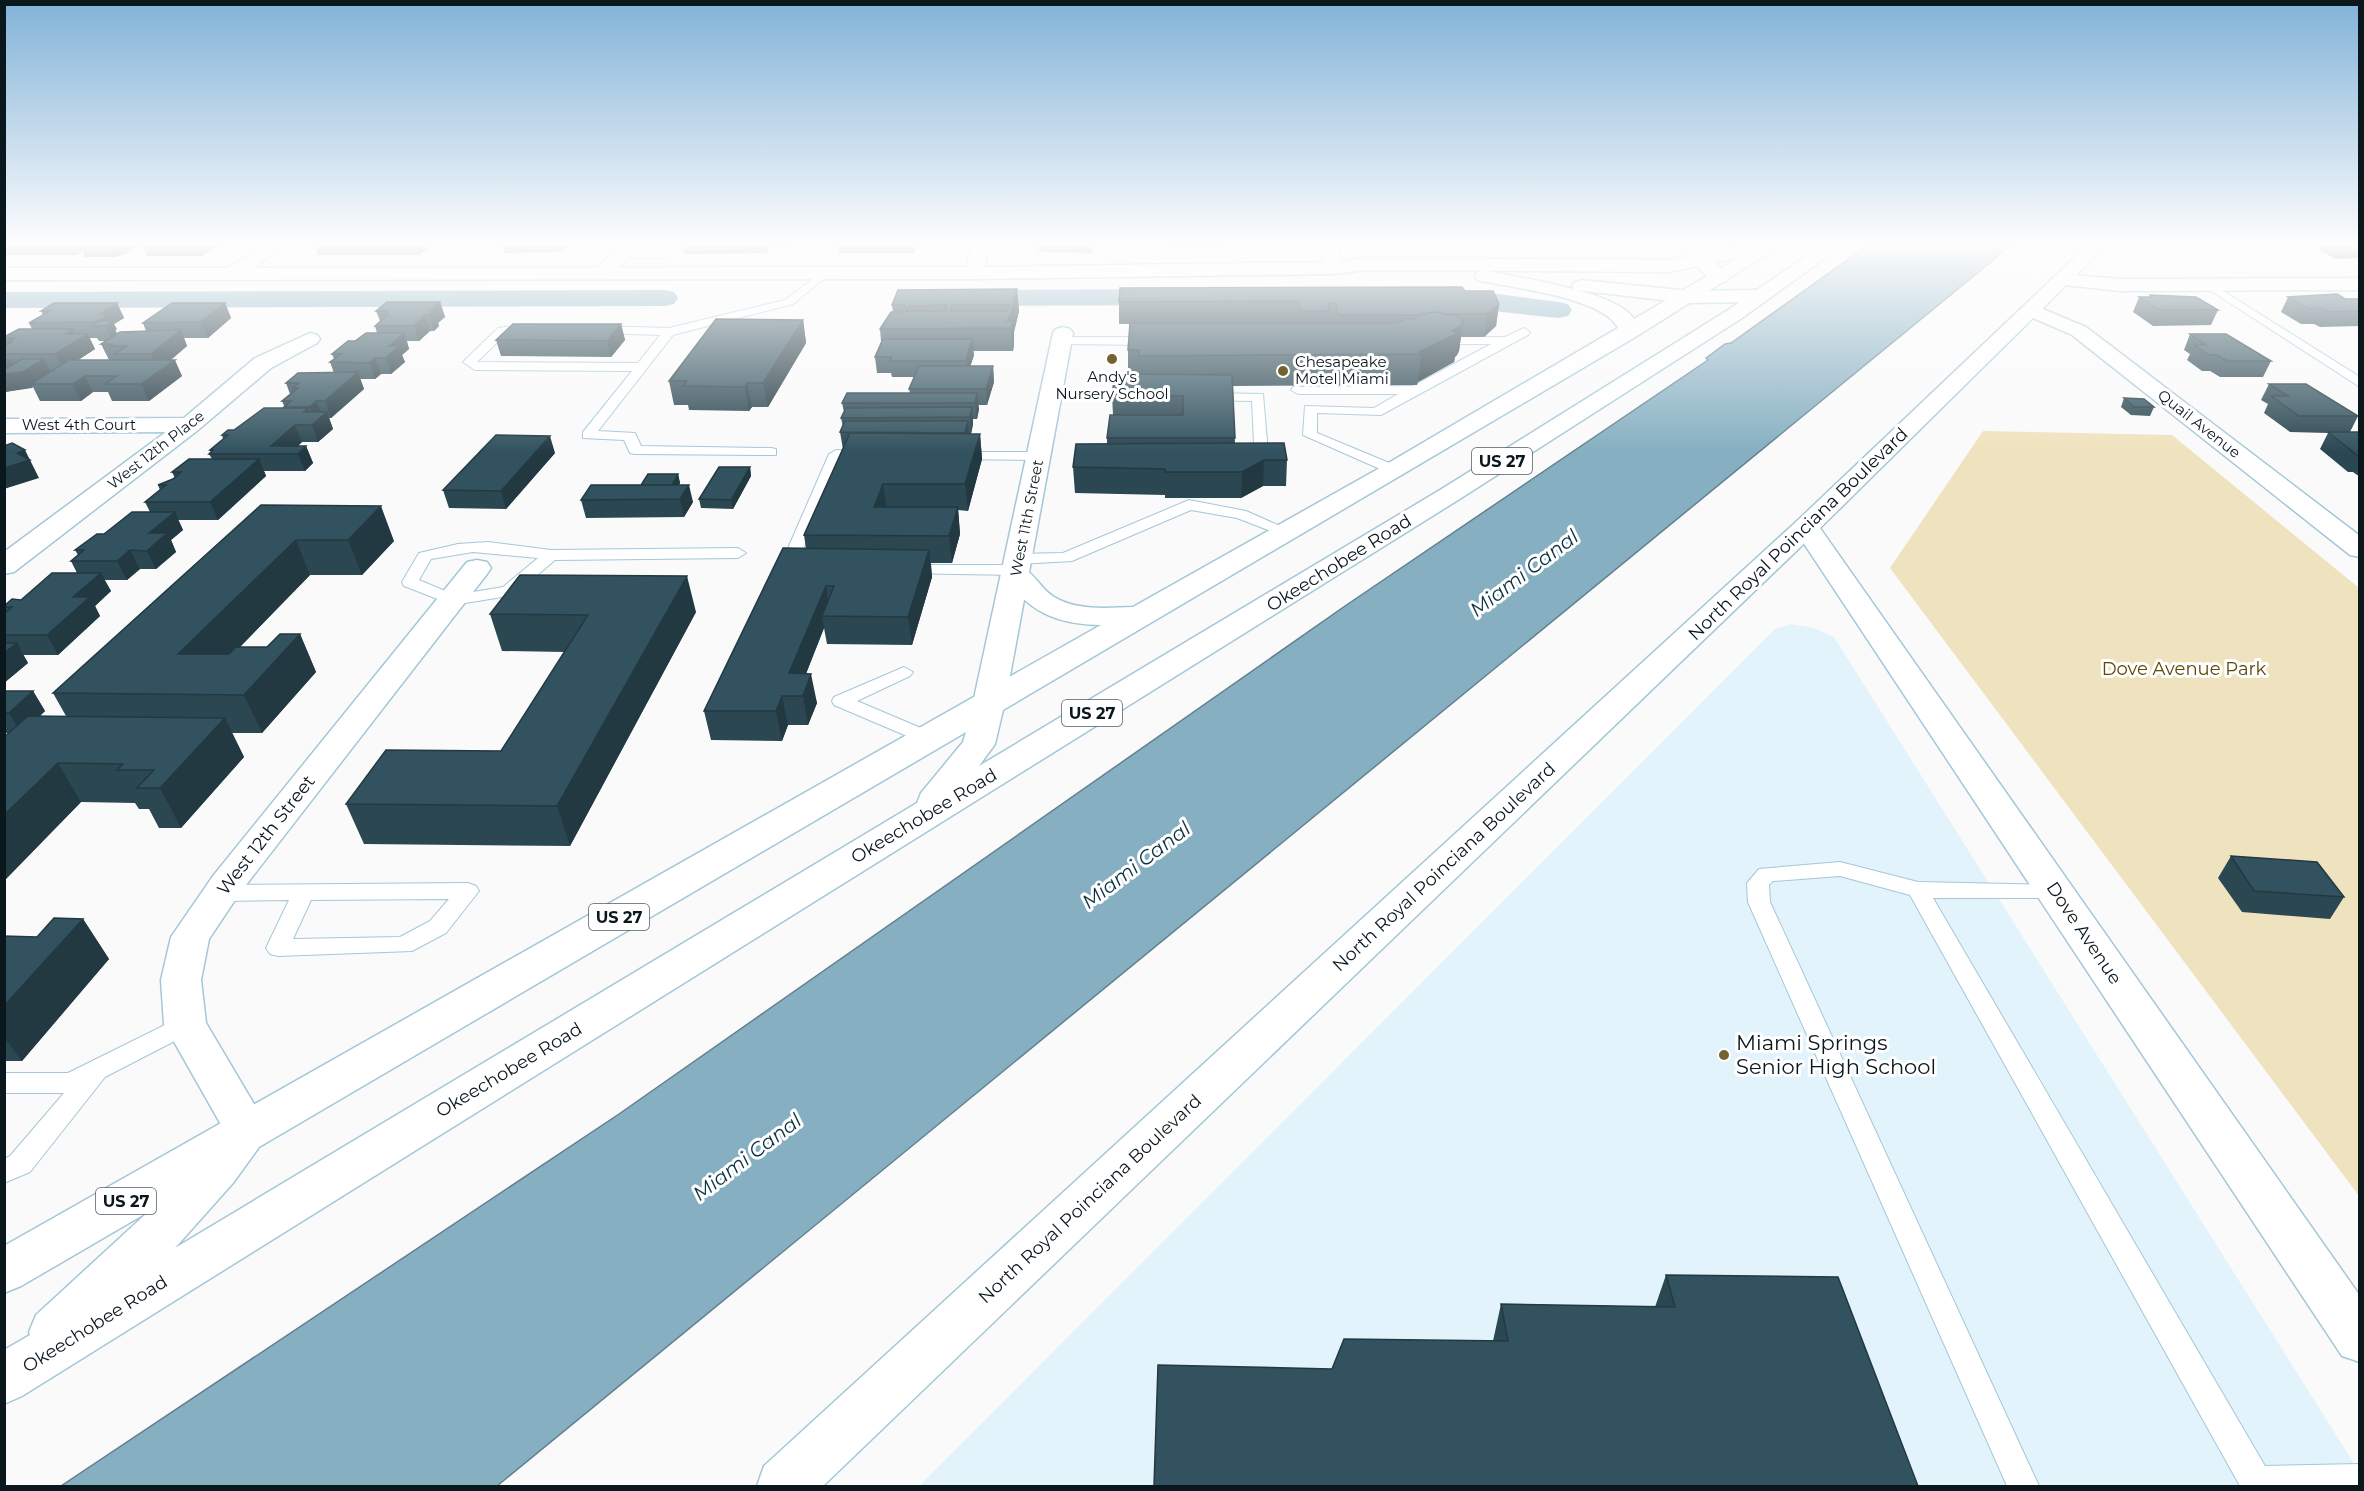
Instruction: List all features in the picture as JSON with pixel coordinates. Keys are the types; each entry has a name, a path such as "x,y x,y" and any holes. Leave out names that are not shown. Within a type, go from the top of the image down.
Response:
{"main road":[{"path":"1616,313 1622,316 1630,332"},
{"name":"US 27","path":"4,1271 1394,470 1663,313"},
{"name":"Okeechobee Road","path":"4,1379 1449,495 1724,313"},
{"name":"North Royal Poinciana Boulevard","path":"783,1486 1806,527 2028,313"},
{"name":"Quail Avenue","path":"2037,313 2079,331 2360,549"},
{"name":"West 11th Street","path":"916,820 979,744 1017,568 1062,337"},
{"name":"West 12th Place","path":"4,566 190,425 263,363 310,339"},
{"name":"West 4th Court","path":"4,426 190,425"},
{"name":"Dove Avenue","path":"1806,527 2360,1339"},
{"name":"West 12th Street","path":"248,1131 185,1024 181,980 190,937 220,893 477,568"},
{"path":"1017,568 1034,596 1053,609 1110,617 1141,616"},
{"path":"4,1379 168,1225 211,1179 248,1131"}],"lane":[{"path":"585,328 669,332 747,313"},
{"path":"2251,313 2360,383"},
{"path":"549,328 514,328 502,332 469,362 475,366 641,367"},
{"path":"669,332 588,435 630,436 635,450 771,452"},
{"path":"1394,470 1310,435 1310,409 1376,412 1524,332"},
{"path":"1062,337 1166,341"},
{"path":"1421,340 1506,341"},
{"path":"1298,390 1415,390"},
{"path":"1051,395 1154,396"},
{"path":"1189,396 1258,397 1262,465"},
{"path":"810,569 787,569 836,454 884,455"},
{"path":"932,456 1039,456"},
{"path":"890,570 1017,568 1066,558 1189,506 1241,514 1286,532"},
{"path":"551,555 508,591 453,600 410,582 425,556 455,547 504,547 551,555 738,554"},
{"path":"904,672 841,701 928,738"},
{"path":"2023,1486 1759,902 1758,883 1767,874 1840,869 1918,890 2055,890"},
{"path":"1918,890 2257,1485 2360,1480"},
{"path":"220,893 304,892 468,891 438,927 404,945 278,948 304,892"},
{"path":"4,1083 71,1083 185,1024"},
{"path":"4,1172 20,1164 98,1069"}],"shaded area":[{"name":"Miami Springs Senior High School","path":"1791,624 1814,628 1834,637 2360,1473 2359,1486 919,1486 1775,629"}],"green space":[{"name":"Dove Avenue Park","path":"1983,431 2172,435 2359,588 2359,1196 1890,568"}],"water":[{"name":"Miami Canal","path":"1774,313 1929,313 497,1486 61,1486 619,1114 1345,606 1708,360 1706,358 1725,344 1731,343"}],"building":[{"path":"47,313 110,314 96,322 29,323"},
{"path":"158,313 213,313 201,322 143,323"},
{"path":"432,313 425,315 414,326 375,326 389,314 384,314"},
{"path":"891,313 1011,313 1007,321 1013,321 1011,328 880,329"},
{"path":"1338,313 1432,313 1421,315 1338,315"},
{"path":"1438,313 1489,313 1487,314"},
{"path":"1438,313 1457,316 1463,321 1461,326 1452,331 1458,333 1419,352 1421,354 1139,356 1139,350 1128,350 1130,323 1397,323 1407,318 1414,320 1418,315"},
{"path":"716,319 803,320 763,383 747,383 745,387 683,386 687,381 669,381"},
{"path":"99,321 112,321 105,326 91,326"},
{"path":"513,324 621,324 607,341 496,340"},
{"path":"19,329 73,329 65,334 88,334 55,354 4,354 4,346 15,338 4,337"},
{"path":"181,330 151,354 114,354 127,346 101,344 120,332"},
{"path":"366,333 404,333 389,346 399,346 386,358 375,358 370,363 330,362 341,354 332,354 348,341 355,341"},
{"path":"2190,334 2226,334 2271,361 2227,361 2217,355 2209,355 2194,345 2206,345"},
{"path":"883,339 972,339 966,361 890,361 892,357 875,357"},
{"path":"22,359 44,359 23,372 4,374 4,369"},
{"path":"69,360 175,360 141,384 105,384 117,376 85,376 73,384 31,384"},
{"path":"919,366 993,366 986,389 909,389"},
{"path":"358,372 325,401 316,401 310,407 284,407 291,401 282,401 298,388 293,388 299,383 286,383 298,373"},
{"path":"1115,374 1232,375 1235,438 1107,438 1110,415 1183,415 1183,396 1112,395"},
{"path":"2269,384 2306,384 2358,416 2299,416 2271,396 2288,396"},
{"path":"847,393 977,393 975,403 842,403"},
{"path":"2124,398 2144,399 2154,407 2134,407"},
{"path":"972,407 970,417 841,418 846,408"},
{"path":"264,408 308,408 304,412 327,412 312,425 295,425 271,446 306,446 298,454 209,454 213,450 210,450 228,435 222,435 228,430 234,430"},
{"path":"845,421 968,421 965,433 840,432"},
{"path":"2328,432 2360,432 2360,455 2357,455"},
{"path":"850,433 980,434 965,484 883,484 874,507 958,507 949,536 804,535"},
{"path":"496,435 550,436 501,491 443,490"},
{"path":"12,443 25,450 17,453 30,460 4,468 4,446"},
{"path":"1284,443 1287,460 1264,460 1242,472 1165,472 1165,469 1073,467 1076,444"},
{"path":"189,459 259,459 210,502 145,502 166,485 158,485 173,479 181,472 172,472"},
{"path":"719,467 750,467 731,500 699,499"},
{"path":"648,474 678,474 672,485 641,485"},
{"path":"591,485 689,485 680,499 581,500"},
{"path":"261,505 381,506 348,540 296,540 178,654 229,654 236,647 267,647 280,634 300,634 244,695 53,693"},
{"path":"132,512 175,512 149,533 167,533 147,551 130,550 117,561 71,561 84,550 75,550 97,534 104,534"},
{"path":"783,548 929,550 908,617 822,616 834,586 826,586 789,673 811,674 803,696 782,696 776,711 704,711"},
{"path":"52,573 101,573 73,597 90,597 47,635 4,635 4,614 12,607 4,606 12,599 21,600"},
{"path":"520,575 687,576 557,806 346,804 386,750 501,751 588,615 490,614"},
{"path":"4,643 17,643 4,653"},
{"path":"4,691 33,691 9,713 4,713"},
{"path":"28,716 225,718 160,788 137,788 154,770 117,770 123,764 58,763 4,815 4,737"},
{"path":"2231,856 2317,862 2344,897 2254,891"},
{"path":"54,918 83,919 4,1006 4,936 37,937"},
{"path":"1666,1275 1838,1277 1918,1486 1154,1486 1158,1365 1332,1369 1344,1339 1508,1341 1501,1304 1675,1307"}],"place":[{"name":"Andy's Nursery School","path":"1112,359"},
{"name":"Chesapeake Motel Miami","path":"1283,371"},
{"name":"Miami Springs Senior High School","path":"1724,1055"}]}
